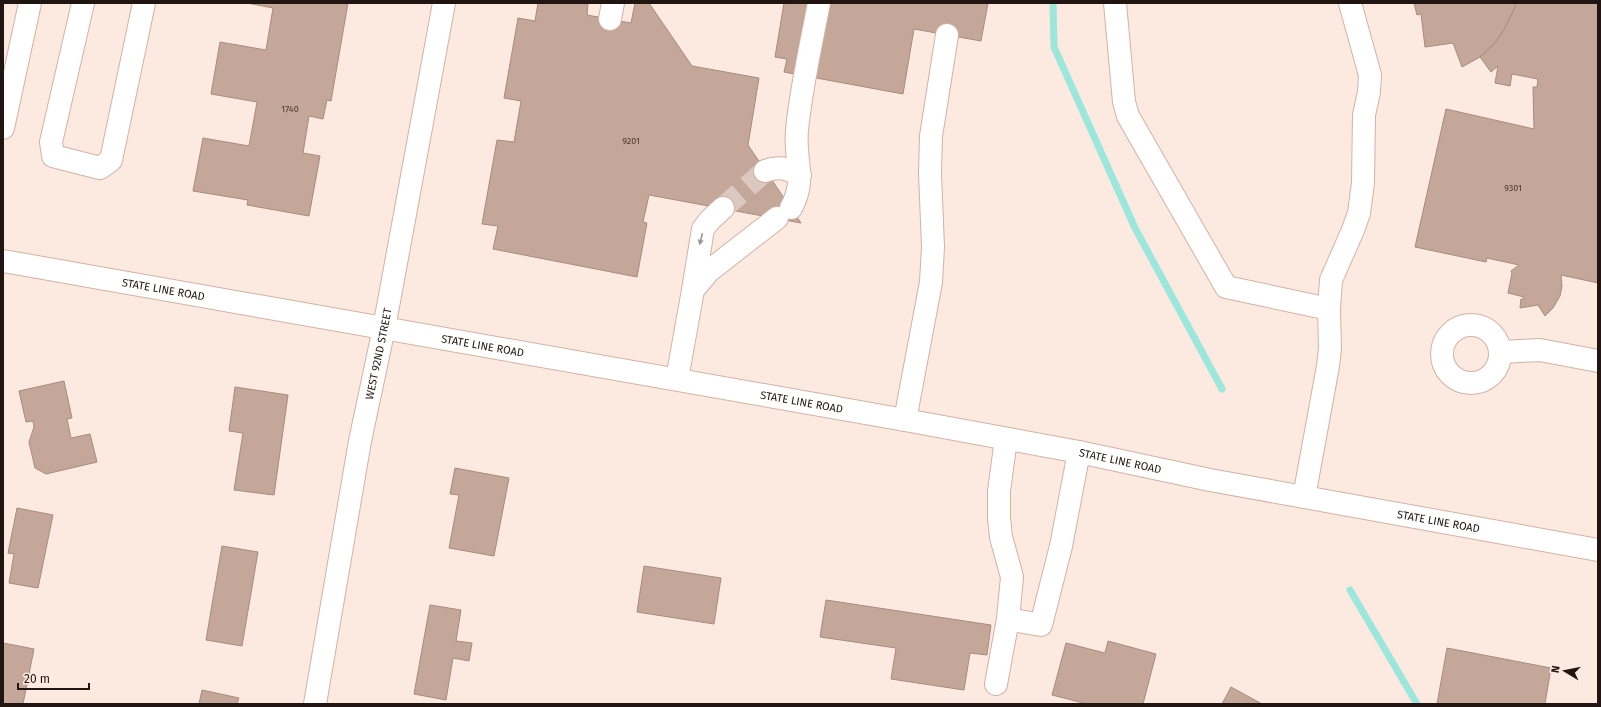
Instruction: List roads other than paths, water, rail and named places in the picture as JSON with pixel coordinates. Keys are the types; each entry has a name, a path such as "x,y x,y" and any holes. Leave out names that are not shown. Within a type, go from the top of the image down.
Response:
{"main road":[{"path":"3,128 11,49 30,3"},
{"path":"83,3 51,142 53,156 100,168 111,160 144,3"},
{"name":"WEST 92ND STREET","path":"315,704 360,441 384,328 444,3"},
{"path":"693,290 709,271 784,213 798,196 800,175 797,157 797,131 819,3"},
{"path":"1115,3 1124,102 1128,116 1226,287 1329,309"},
{"path":"1304,497 1330,354 1329,309 1331,280 1354,230 1359,213 1363,183 1364,116 1369,92 1370,75 1350,3"},
{"path":"905,420 930,282 934,247 930,173 931,136 947,35"},
{"path":"765,171 779,167 800,175"},
{"path":"677,379 703,229 723,208"},
{"name":"STATE LINE ROAD","path":"3,260 905,420 1079,452 1210,480 1598,550"},
{"path":"1500,352 1540,350 1598,361"},
{"path":"996,684 1008,619 1012,577 1001,537 999,518 999,491 1006,439"},
{"path":"1008,619 1041,625 1061,546 1079,452"}],"waterway":[{"path":"1053,3 1054,47 1135,228 1222,389"},
{"path":"1350,590 1417,704"}],"tunnel":[{"path":"723,208 765,171"}]}
